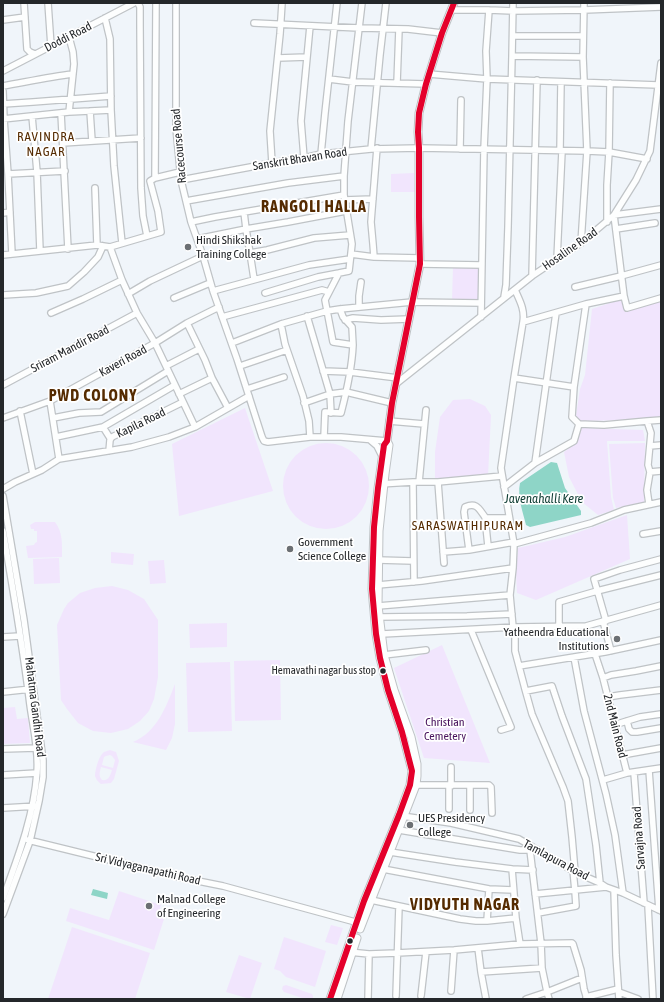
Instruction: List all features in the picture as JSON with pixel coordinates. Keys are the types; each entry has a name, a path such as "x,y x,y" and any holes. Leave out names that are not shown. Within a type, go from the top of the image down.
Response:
{"main road":[{"path":"413,785 412,771 402,732 388,690 380,658 371,583 374,527 381,484 385,474 389,445 387,441 389,421 420,261 419,113 426,84 442,33 453,6"},
{"path":"330,999 390,852 417,776 417,764 412,744 384,656 378,606 378,560 382,456 384,445 387,441"},
{"path":"360,924 364,901 402,816"},
{"path":"336,999 349,952"}],"street":[{"path":"24,3 27,49 35,54"},
{"path":"48,3 51,46"},
{"name":"Doddi Road","path":"4,68 69,37 134,3"},
{"path":"138,3 140,7 141,188 143,216 147,236"},
{"path":"3,255 100,245 110,247 161,232 153,180 156,3"},
{"name":"Racecourse Road","path":"176,3 176,128 181,180 191,222 203,256 210,283 240,366 264,441 268,442 310,437"},
{"path":"272,163 270,131 282,3"},
{"path":"321,154 334,27 338,3"},
{"path":"265,292 318,277 349,271 352,244 344,198 344,176 348,121 362,3"},
{"path":"371,149 386,3"},
{"path":"504,298 506,285 513,3"},
{"path":"581,243 587,151 583,57 584,3"},
{"path":"453,6 513,11 661,7"},
{"path":"480,317 487,80 486,51 489,10"},
{"path":"3,20 24,17"},
{"path":"104,18 110,39 111,110 114,166 122,243"},
{"path":"254,23 408,29 442,33"},
{"path":"304,158 301,121 310,26"},
{"path":"397,83 399,29"},
{"path":"513,36 583,36"},
{"path":"69,37 73,52 73,74 69,112"},
{"path":"512,56 583,57"},
{"path":"278,58 308,57"},
{"name":"Hosaline Road","path":"397,380 532,276 581,243 614,215 636,180 650,150 661,63"},
{"path":"3,86 42,78 73,74"},
{"path":"429,74 487,80 537,80 659,87"},
{"path":"329,79 353,82 426,84"},
{"path":"532,276 537,80"},
{"path":"557,259 562,82"},
{"path":"607,222 610,83"},
{"path":"3,91 3,119 5,155 8,174 12,254"},
{"path":"3,104 111,96"},
{"path":"460,149 462,100"},
{"path":"3,119 69,112 111,110"},
{"path":"90,111 92,141"},
{"path":"61,113 68,248"},
{"path":"32,116 40,251"},
{"path":"62,142 140,138"},
{"path":"374,257 371,222 377,148"},
{"name":"Sanskrit Bhavan Road","path":"181,180 321,154 377,148 587,151 609,152 647,159"},
{"path":"8,174 64,171"},
{"path":"141,188 153,180 180,172"},
{"path":"186,201 288,183 344,176"},
{"path":"3,295 36,293 68,286 98,257 100,245 95,188"},
{"path":"191,222 244,212 344,198 373,200"},
{"path":"661,209 614,215 621,276 627,308 661,298"},
{"path":"197,238 346,211"},
{"path":"3,213 10,212"},
{"path":"244,212 254,280"},
{"path":"616,230 655,223"},
{"path":"250,253 314,238 350,235"},
{"path":"110,247 128,294 137,313 155,343 194,426"},
{"path":"128,294 150,281 203,256"},
{"path":"213,291 309,265 351,256 482,265"},
{"path":"576,287 661,265"},
{"path":"339,273 325,300 327,311 334,342 353,345"},
{"path":"51,313 122,280"},
{"path":"359,307 361,282"},
{"path":"174,298 210,283"},
{"path":"222,317 322,290 329,292"},
{"path":"515,290 524,314 501,468 514,543 510,595 515,651 532,714 564,787 568,801 572,836 576,906 538,913"},
{"path":"523,322 586,304 624,296"},
{"path":"232,343 281,324 327,311 412,302 481,303"},
{"path":"586,304 574,387 572,417 579,424 604,424 661,420"},
{"name":"Kaveri Road","path":"3,418 50,401 155,343 187,323 219,307"},
{"path":"324,437 325,412 341,413 349,382 352,362 352,327 342,317 340,309"},
{"name":"Sriram Mandir Road","path":"3,385 137,313"},
{"path":"535,463 556,313"},
{"path":"307,316 330,394 331,413"},
{"path":"345,320 353,318 381,320 409,319"},
{"path":"187,323 212,378 228,408"},
{"path":"281,324 287,350 309,421 310,437 387,441"},
{"path":"53,418 79,413 101,412 167,368 199,349"},
{"path":"240,366 287,350"},
{"path":"323,372 350,372 397,380"},
{"path":"247,389 284,377"},
{"path":"179,394 212,378"},
{"path":"514,378 574,387"},
{"path":"56,437 103,427 175,385"},
{"path":"304,403 330,394 346,392 392,403"},
{"path":"3,489 14,482 42,470 59,459 132,447 169,437 194,426 249,396"},
{"path":"50,401 59,459"},
{"name":"Kapila Road","path":"109,451 110,438 183,402"},
{"path":"414,582 413,561 416,482 426,410"},
{"path":"20,412 33,474"},
{"path":"389,421 424,424"},
{"path":"647,421 651,433 648,465 650,472 647,490 650,504"},
{"path":"504,487 535,463 574,441 579,424"},
{"path":"103,427 110,438"},
{"path":"370,440 377,446 382,456"},
{"path":"650,446 661,445"},
{"path":"650,472 661,471"},
{"path":"381,484 438,482 502,476"},
{"path":"438,482 444,563"},
{"name":"Mahatma Gandhi Road","path":"3,496 5,522 42,760 43,777 30,840 3,914"},
{"path":"443,552 469,550 514,543 591,523 624,510 661,502"},
{"path":"469,550 464,510 465,507 469,506 476,506 485,517 488,546"},
{"path":"485,517 509,518"},
{"name":"Mahatma Gandhi Road","path":"3,531 19,606 20,636 31,689 37,773 36,806 3,898"},
{"path":"643,534 661,531"},
{"path":"611,651 594,579 661,559"},
{"path":"378,560 413,561"},
{"path":"378,585 414,582 513,568"},
{"path":"559,627 559,602 661,575"},
{"path":"378,606 510,595"},
{"path":"382,634 514,627 586,626 661,605"},
{"path":"379,617 512,614"},
{"path":"471,630 511,727 501,730"},
{"path":"3,637 20,636"},
{"path":"519,666 595,654 661,640"},
{"path":"384,656 426,650"},
{"name":"2nd Main Road","path":"595,654 603,678 627,773"},
{"path":"574,657 584,711 603,780 615,836 623,893"},
{"path":"603,678 611,675 661,666"},
{"path":"526,691 552,686 586,779 600,883"},
{"path":"3,692 31,689"},
{"path":"608,697 661,690"},
{"path":"614,725 640,717 661,714"},
{"path":"627,721 629,729 632,732 661,728"},
{"path":"3,749 36,748"},
{"path":"622,755 661,748"},
{"path":"449,809 451,767"},
{"path":"603,780 627,773 661,768"},
{"path":"649,770 660,911"},
{"path":"3,775 37,773"},
{"name":"Sarvajna Road","path":"634,773 653,999"},
{"path":"413,785 490,786 492,813"},
{"path":"470,786 470,810"},
{"path":"3,808 36,806"},
{"name":"Tamlapura Road","path":"402,816 451,823 519,840 531,849 541,851 574,871 660,911"},
{"path":"398,830 520,850 531,849 532,870 541,943 542,968 546,992 549,999"},
{"name":"Sri Vidyaganapathi Road","path":"24,839 183,878 223,886 360,924"},
{"path":"390,852 455,862 532,870"},
{"path":"383,869 489,889 513,890"},
{"path":"512,869 513,890 520,944"},
{"path":"535,894 606,887"},
{"path":"487,921 489,889"},
{"path":"614,890 619,999"},
{"path":"371,900 476,921 516,918"},
{"path":"396,996 399,906"},
{"path":"349,952 370,954 426,952 520,944 572,943 586,998 619,991 638,999"},
{"path":"478,948 486,999"},
{"path":"451,991 454,950"},
{"path":"421,996 426,952"},
{"path":"368,999 370,954"},
{"path":"481,972 542,968"},
{"path":"526,999 582,978"}],"green space":[{"path":"414,173 415,192 391,192 391,174"},
{"path":"453,267 479,268 478,300 452,300"},
{"path":"622,299 629,309 661,300 661,417 626,420 581,421 576,416 580,389 585,375 592,309"},
{"path":"470,399 485,406 491,415 488,476 435,480 435,452 440,417 453,400"},
{"path":"245,408 273,491 179,516 172,444"},
{"path":"582,428 643,430 645,441 607,441 611,497 614,510 598,515 582,502 569,477 564,452 576,443"},
{"path":"326,443 342,446 350,450 362,462 366,470 369,486 366,502 362,510 350,522 342,526 326,529 310,526 302,522 290,510 286,502 283,486 286,470 290,462 302,450 310,446"},
{"path":"645,443 644,502 616,508 613,498 609,444"},
{"path":"627,515 630,559 536,600 517,593 516,572 518,548 565,537"},
{"path":"35,522 55,522 61,534 62,557 28,558 26,546 34,545 37,542 37,531 31,529 30,525"},
{"path":"111,552 134,554 133,565 111,563"},
{"path":"59,558 60,583 34,584 33,559"},
{"path":"164,560 166,583 150,584 148,561"},
{"path":"112,586 128,590 144,599 158,620 158,677 154,699 149,711 140,721 128,729 111,733 93,731 78,723 61,700 57,625 68,603 80,593 95,588"},
{"path":"227,623 227,647 190,648 189,624"},
{"name":"Christian Cemetery","path":"442,645 490,763 424,758 394,668"},
{"path":"280,660 281,720 235,721 234,661"},
{"path":"230,662 232,731 188,732 186,663"},
{"path":"175,684 175,724 172,738 166,750 133,742 148,732 160,718"},
{"path":"15,707 17,719 28,718 30,743 3,744 3,708"},
{"path":"110,750 116,752 119,761 114,779 111,783 101,784 95,776 99,759 104,752","holes":["110,755 115,760 113,768 102,765 104,757","101,767 112,770 110,776 106,780 102,780 100,777"]},
{"path":"119,891 161,905 157,917 164,919 154,950 66,921 70,908 109,920"},
{"path":"331,925 343,928 337,945 325,942"},
{"path":"72,927 150,953 135,999 48,999"},
{"path":"284,937 326,951 315,987 286,977 280,971 274,969"},
{"path":"239,955 262,963 250,999 226,992"},
{"path":"286,985 312,994 313,999 305,999 284,992 282,989 283,986"}],"water":[{"name":"Javenahalli Kere","path":"551,462 557,463 565,488 581,511 581,515 530,527 526,525 521,504 519,494 520,483"},
{"path":"93,889 108,893 107,899 91,895"}],"transit line":[{"path":"330,999 364,901 410,785 412,771 402,732 388,690 376,634 372,589 374,527 384,445 387,441 392,403 420,264 419,113 426,84 442,33 454,3"}],"place":[{"name":"Hindi Shikshak Training College","path":"188,247"},
{"name":"Government Science College","path":"290,549"},
{"name":"Yatheendra Educational Institutions","path":"617,639"},
{"name":"Hemavathi nagar bus stop","path":"383,671"},
{"name":"UES Presidency College","path":"410,825"},
{"name":"Malnad College of Engineering","path":"149,906"}],"district":[{"name":"RAVINDRA NAGAR","path":"46,144"},
{"name":"RANGOLI HALLA","path":"314,207"},
{"name":"PWD COLONY","path":"93,396"},
{"name":"SARASWATHIPURAM","path":"468,526"},
{"name":"VIDYUTH NAGAR","path":"465,905"}]}
